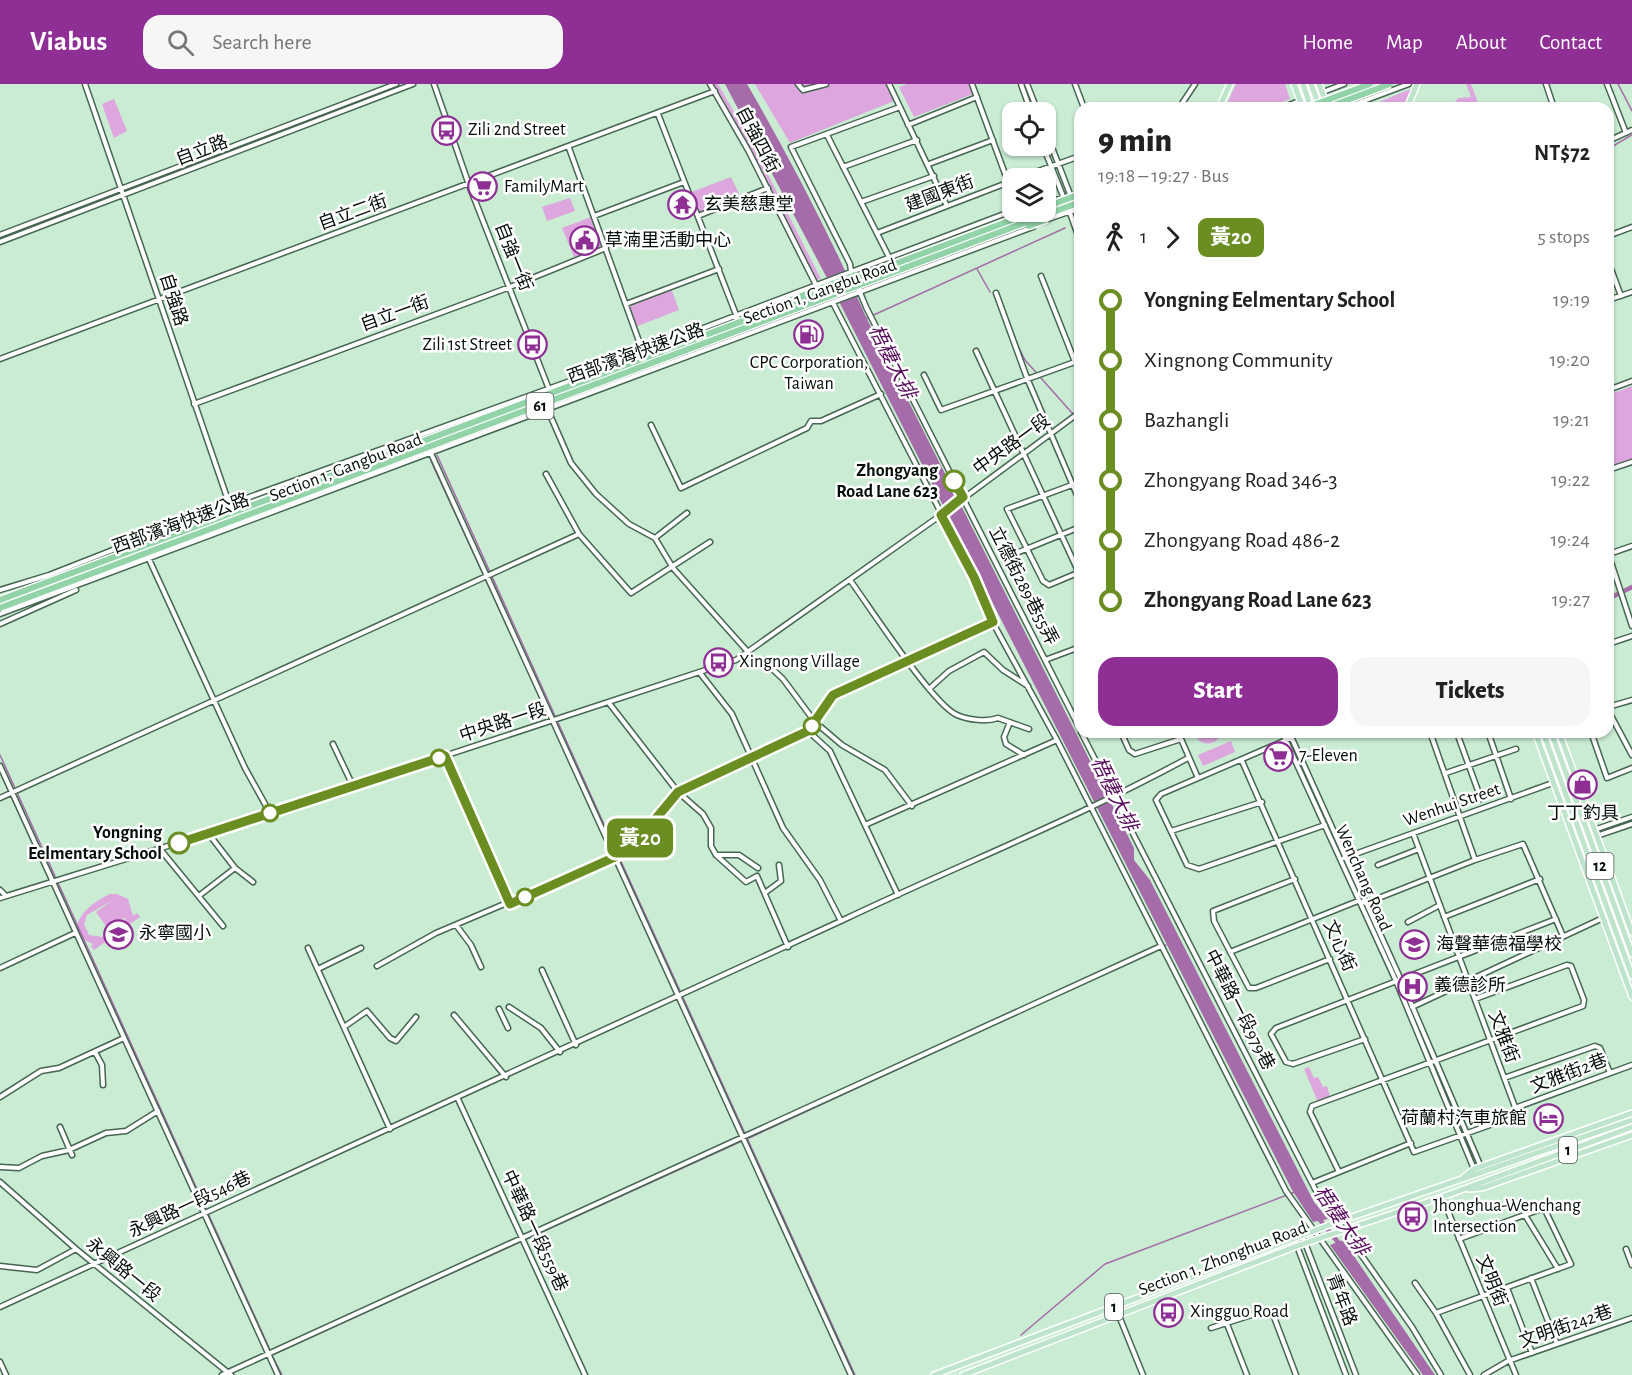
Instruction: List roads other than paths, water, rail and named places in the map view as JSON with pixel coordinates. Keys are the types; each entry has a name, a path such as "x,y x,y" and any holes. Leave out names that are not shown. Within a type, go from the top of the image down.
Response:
{"highway":[{"path":"1321,102 1370,84"},
{"path":"1343,102 1390,84"},
{"path":"1056,200 1074,194"},
{"name":"西部濱海快速公路","path":"0,604 753,327 1074,204"},
{"path":"748,320 789,299 1002,220"},
{"name":"西部濱海快速公路","path":"0,604 1008,222"},
{"path":"753,327 776,321 1039,222"}],"main road":[{"path":"1222,102 1230,84"},
{"path":"1294,84 1300,100"},
{"path":"1303,84 1309,102"},
{"path":"1311,84 1318,102"},
{"path":"1319,84 1325,102"},
{"path":"1410,102 1418,84"},
{"name":"12","path":"1537,738 1632,997"},
{"name":"12","path":"1545,738 1632,975"},
{"name":"12","path":"1553,738 1632,954"},
{"name":"12","path":"1561,738 1632,933"},
{"name":"12","path":"1574,840 1581,837"},
{"name":"Section 1, Zhonghua Road","path":"934,1375 1315,1230 1460,1180 1478,1168 1632,1113"},
{"name":"1","path":"1464,1189 1503,1170 1632,1120"},
{"name":"1","path":"1460,1180 1503,1170 1632,1127"},
{"name":"Section 1, Zhonghua Road","path":"963,1375 1305,1243 1464,1189 1482,1188 1632,1135"}],"street":[{"name":"自強路","path":"85,84 236,524"},
{"name":"自立路","path":"0,235 396,84"},
{"name":"自立路","path":"0,242 413,84"},
{"name":"自強一街","path":"434,84 469,185 555,406"},
{"name":"自強四街","path":"710,84 768,188 825,306"},
{"path":"798,84 803,90 826,84"},
{"path":"896,84 890,85 946,204"},
{"path":"972,84 1004,168"},
{"path":"1021,84 1027,102"},
{"path":"1027,84 1034,102"},
{"path":"1075,84 1082,102"},
{"path":"1183,102 1195,84"},
{"path":"1295,102 1344,84"},
{"path":"1361,102 1409,84"},
{"path":"1546,84 1552,102"},
{"path":"1607,84 1614,102"},
{"name":"自立二街","path":"0,359 569,148 715,91"},
{"path":"908,125 977,97"},
{"path":"1614,102 1626,133"},
{"path":"889,257 827,135 900,107"},
{"path":"658,114 743,334"},
{"path":"1614,138 1632,130"},
{"name":"立德街289巷55弄","path":"827,135 791,147 850,264 860,293 1045,660"},
{"path":"843,167 917,140"},
{"path":"929,164 993,140"},
{"path":"569,148 649,369"},
{"path":"1047,156 1074,225"},
{"path":"1055,156 1074,201"},
{"path":"1046,168 1074,158"},
{"path":"861,202 934,176"},
{"path":"594,216 684,182"},
{"name":"建國東街","path":"877,233 946,204 1002,185"},
{"path":"698,216 768,188"},
{"path":"1056,200 1074,194"},
{"name":"Section 1, Gangbu Road","path":"1056,216 1074,209"},
{"name":"Section 1, Gangbu Road","path":"0,590 50,575 230,504 595,372 851,270 1002,215"},
{"name":"Section 1, Gangbu Road","path":"595,372 633,367 647,362 1015,222"},
{"name":"Section 1, Gangbu Road","path":"1009,225 1028,222"},
{"name":"Section 1, Gangbu Road","path":"0,614 649,369 860,293 1039,222"},
{"path":"1614,234 1632,227"},
{"name":"自立一街","path":"194,404 510,287 606,248"},
{"path":"626,304 718,268"},
{"path":"1041,276 1074,359"},
{"path":"1614,280 1621,296"},
{"path":"1614,298 1632,292"},
{"path":"996,293 1027,378 1073,485 1007,509 1043,581 1049,585 1074,575"},
{"path":"833,303 943,514 993,622 1057,740 1286,1191 1417,1375"},
{"path":"976,351 1074,561"},
{"path":"924,375 941,410 1074,362"},
{"name":"Section 1, Gangbu Road","path":"601,388 633,367"},
{"path":"1614,388 1632,381"},
{"path":"651,424 681,488 807,428 811,421 821,421 881,394"},
{"path":"547,408 571,463 596,494 629,524 655,538 674,568 747,652 749,658 758,664 768,665 783,679 815,722 843,745 885,770 912,806"},
{"name":"中央路一段","path":"0,898 160,849 700,674 736,660 943,514 1074,417"},
{"path":"422,435 851,1375"},
{"path":"1614,468 1632,462"},
{"path":"546,474 579,534 631,593 674,568 710,542"},
{"path":"655,538 687,513"},
{"path":"1014,554 1074,529"},
{"path":"0,798 579,534"},
{"path":"1614,552 1632,546"},
{"path":"148,557 245,768 270,813"},
{"path":"1614,572 1632,626"},
{"path":"11,601 50,575"},
{"path":"850,580 929,689 956,715 990,721 998,718 1029,729"},
{"path":"0,624 76,590"},
{"path":"0,604 55,592"},
{"path":"377,966 456,925 615,857 633,846 678,792 808,731 833,695 993,622"},
{"path":"1614,642 1632,636"},
{"path":"1074,647 1045,660 1074,717"},
{"path":"929,689 949,671 984,652 1003,670 1029,686"},
{"path":"700,674 732,714 783,828 820,880 841,921"},
{"path":"1614,706 1632,700"},
{"path":"609,703 678,792 709,823 711,846 716,855 746,882 757,876 766,892 788,947"},
{"path":"1614,720 1632,755"},
{"path":"1010,722 1004,736 1006,744 1025,756"},
{"path":"808,731 830,751 898,895"},
{"path":"1085,738 1116,797"},
{"path":"1125,738 1130,750 1135,754 1181,739 1198,778"},
{"name":"Wenchang Road","path":"1285,738 1358,902 1412,1006 1467,1133 1478,1168"},
{"path":"1291,738 1161,794 1156,800 1187,865 1199,869 1325,825"},
{"name":"Wenchang Road","path":"1291,738 1366,903 1460,1136 1478,1168"},
{"path":"1432,738 1475,860"},
{"path":"1459,738 1481,799"},
{"path":"1490,738 1511,798"},
{"path":"1593,738 1607,778 1632,768"},
{"path":"865,825 1057,740"},
{"path":"333,744 353,786"},
{"path":"1446,774 1516,749"},
{"name":"永興路一段546巷","path":"0,1307 679,998 898,895 1092,809 1188,758"},
{"name":"文心街","path":"1242,761 1411,1143"},
{"path":"0,766 278,1375"},
{"name":"Wenhui Street","path":"1345,856 1575,775"},
{"name":"中華路一段979巷","path":"1116,797 1312,1183 1340,1232 1412,1327 1441,1375"},
{"path":"1171,831 1262,802"},
{"path":"1595,833 1632,817"},
{"path":"1581,837 1632,824"},
{"path":"208,833 235,868 253,882"},
{"name":"文雅街","path":"1413,833 1518,1115 1467,1133"},
{"path":"1230,952 1358,902 1366,903 1429,877 1523,844 1563,936"},
{"path":"160,849 223,927"},
{"path":"1378,865 1419,849"},
{"path":"716,855 739,855 758,867"},
{"path":"1341,863 1345,856"},
{"path":"766,892 781,880 779,865"},
{"path":"199,896 235,868"},
{"path":"1295,879 1213,911 1214,921 1247,985 1252,988 1330,958"},
{"path":"1444,917 1539,879"},
{"path":"0,890 6,896"},
{"path":"1408,922 1440,905"},
{"path":"1412,1006 1603,918 1612,921"},
{"path":"1365,1039 1293,1064 1286,1062 1271,1034 1276,1028 1348,999 1556,920"},
{"path":"456,925 471,945 481,967"},
{"path":"0,968 75,933"},
{"path":"222,1375 230,1374 269,1354 1161,946"},
{"path":"308,948 390,1129"},
{"path":"318,969 361,948"},
{"path":"1339,1172 1310,1112 1312,1106 1435,1058 1583,1006 1584,1000 1571,966 1567,965 1475,999"},
{"path":"542,970 576,1045"},
{"path":"1625,978 1632,975"},
{"path":"510,1007 541,1028 560,1052"},
{"path":"499,1009 508,1028"},
{"path":"344,1027 367,1011 390,1038 396,1041 416,1017"},
{"path":"454,1015 506,1077"},
{"path":"0,1097 41,1071 59,1068 124,1038"},
{"path":"1504,1078 1595,1046 1600,1048 1610,1072"},
{"path":"95,1052 102,1065 103,1085"},
{"name":"文雅街2巷","path":"1515,1108 1632,1065"},
{"name":"中華路一段559巷","path":"458,1099 585,1375"},
{"path":"0,1167 19,1168 42,1156 69,1150 106,1133 126,1131 158,1111"},
{"path":"60,1127 72,1155"},
{"path":"1312,1183 1411,1143 1414,1152 1467,1133"},
{"name":"永興路一段","path":"0,1182 76,1249 230,1374"},
{"name":"文明街","path":"1442,1197 1508,1361 1516,1375"},
{"path":"1436,1313 1571,1264 1546,1212 1541,1209 1459,1239"},
{"path":"1525,1215 1558,1269"},
{"name":"青年路","path":"1302,1235 1356,1375"},
{"name":"青年路","path":"1294,1238 1346,1375"},
{"path":"0,1266 37,1270 76,1249"},
{"path":"1626,1249 1632,1265"},
{"path":"1531,1278 1557,1344"},
{"path":"1415,1283 1436,1313 1470,1375"},
{"path":"1507,1288 1532,1353"},
{"path":"1115,1306 1143,1375"},
{"path":"1211,1328 1263,1311 1271,1313 1296,1375"},
{"name":"文明街242巷","path":"1484,1375 1508,1361 1632,1318"},
{"path":"1227,1324 1246,1375"},
{"path":"0,1362 6,1375"},
{"path":"1497,1368 1501,1375"}],"waterway":[{"path":"1618,84 1632,111"},
{"path":"1614,146 1632,135"},
{"path":"867,318 1065,228"},
{"path":"977,269 990,292"},
{"path":"872,315 907,381"},
{"path":"1016,342 1025,360 1074,415"},
{"path":"437,455 617,853"},
{"path":"431,461 550,719"},
{"path":"1614,596 1632,587"},
{"path":"552,723 612,855"},
{"path":"0,755 271,1352"},
{"path":"619,857 855,1375"},
{"path":"614,860 764,1188"},
{"path":"749,1138 1166,945"},
{"path":"272,1355 742,1141"},
{"path":"1021,1335 1105,1264 1295,1192"},
{"name":"梧棲大排","path":"1316,1215 1341,1246"},
{"path":"823,1318 849,1375"},
{"path":"273,1357 282,1375"}],"place":[{"name":"Zili 2nd Street","path":"447,130"},
{"name":"FamilyMart","path":"483,187"},
{"name":"玄美慈惠堂","path":"683,205"},
{"name":"草湳里活動中心","path":"584,241"},
{"name":"CPC Corporation, Taiwan","path":"809,334"},
{"name":"Zili 1st Street","path":"533,345"},
{"name":"Zhongyang Road Lane 623","path":"954,481"},
{"name":"Xingnong Village","path":"718,662"},
{"name":"7-Eleven","path":"1278,756"},
{"name":"丁丁釣具","path":"1583,785"},
{"name":"Yongning Eelmentary School","path":"179,843"},
{"name":"永寧國小","path":"118,934"},
{"name":"海聲華德福學校","path":"1415,945"},
{"name":"義德診所","path":"1413,986"},
{"name":"荷蘭村汽車旅館","path":"1548,1119"},
{"name":"Jhonghua-Wenchang Intersection","path":"1412,1216"},
{"name":"Xingguo Road","path":"1169,1312"}]}
